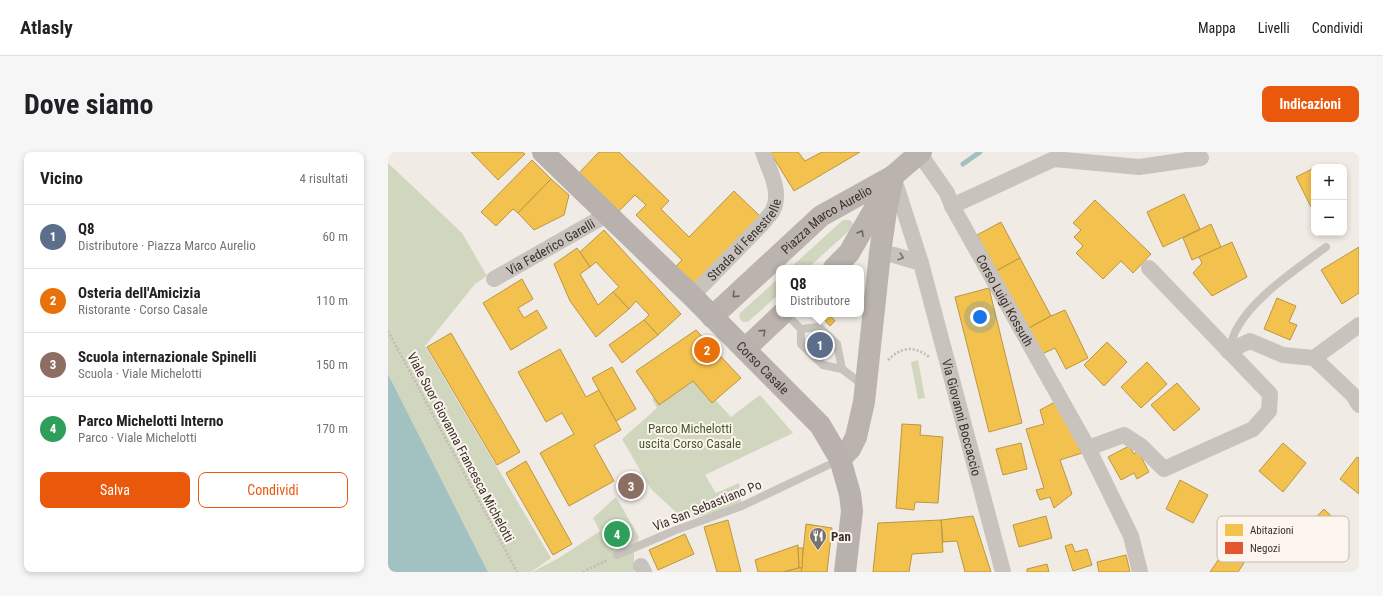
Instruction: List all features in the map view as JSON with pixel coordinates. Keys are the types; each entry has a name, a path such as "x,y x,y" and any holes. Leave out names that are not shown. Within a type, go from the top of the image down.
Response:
{"main road":[{"name":"Corso Casale","path":"543,152 692,296 820,426 840,459 850,494 852,511 845,572"},
{"path":"893,176 920,153"},
{"name":"Piazza Marco Aurelio","path":"840,459 850,450 856,437 864,402 880,253 893,176"},
{"name":"Piazza Marco Aurelio","path":"837,265 849,254 893,176"},
{"name":"Piazza Marco Aurelio","path":"712,317 821,216 893,176"},
{"name":"Piazza Marco Aurelio","path":"838,265 866,254 880,253"},
{"path":"745,349 779,317"}],"street":[{"name":"Strada di Fenestrelle","path":"692,296 772,212 777,200 776,190 763,152"},
{"name":"Corso Luigi Kossuth","path":"920,153 946,193 1088,448 1131,536 1140,572"},
{"path":"952,206 1054,159 1140,167 1201,158"},
{"name":"Via Giovanni Boccaccio","path":"893,176 921,264 1003,572"},
{"name":"Via Federico Garelli","path":"494,279 608,214"},
{"path":"880,253 894,254 921,264"},
{"path":"1088,448 1124,435 1141,446 1164,469 1253,430 1269,411 1270,394 1149,268"},
{"path":"1314,358 1359,325"},
{"path":"1228,351 1250,341 1282,355 1314,358 1353,395 1359,405"}],"lane":[{"path":"1228,351 1240,324 1260,300 1272,288 1326,247"},
{"path":"789,317 801,329 801,344 823,365 842,369 866,381"},
{"path":"801,329 819,327 837,344 842,369"},
{"name":"Via San Sebastiano Po","path":"617,555 676,530 742,506 840,459"}],"path":[{"name":"Viale Suor Giovanna Francesca Michelotti","path":"388,331 517,572"},
{"path":"866,381 892,355 902,350 911,348 922,351 949,369"},
{"path":"583,572 617,555"}],"green space":[{"path":"388,163 462,233 487,276 475,284 425,346 551,558 531,572 488,572 388,374"},
{"path":"843,220 850,220 853,224 851,229 811,265 793,265"},
{"path":"776,281 776,297 748,322 743,322 739,318 740,313"},
{"path":"918,360 925,398 918,399 911,362"},
{"name":"Parco Michelotti uscita Corso Casale","path":"691,373 731,417 760,395 793,433 705,475 716,493 739,483 742,506 687,519 678,514 651,489 622,439 657,408 652,399"},
{"path":"616,497 639,537 634,548 634,572 532,572 559,558 600,531 593,518"}],"water":[{"path":"388,374 488,572 388,572"}],"building: Abitazioni":[{"path":"471,152 522,152 525,154 498,180"},
{"path":"599,152 619,152 669,201 661,209 689,237 734,191 761,217 694,284 676,266 682,260 636,215 646,205 635,195 616,214 577,175"},
{"path":"770,152 798,152 805,161 822,152 860,152 794,191"},
{"path":"532,160 551,179 518,213 513,209 496,226 481,212"},
{"path":"1311,170 1311,207 1296,177"},
{"path":"551,179 569,195 564,215 534,230 518,213"},
{"path":"1184,194 1200,229 1163,247 1147,212"},
{"path":"1095,200 1151,254 1133,273 1121,261 1103,279 1076,253 1083,246 1074,237 1081,230 1073,223"},
{"path":"1001,222 1020,258 996,271 977,235"},
{"path":"1211,224 1221,247 1192,260 1183,238"},
{"path":"604,230 681,314 658,335 644,320 649,315 636,301 629,309 613,292 619,287 596,262 590,267 580,252"},
{"path":"1232,242 1247,277 1212,296 1193,273 1202,263 1199,257"},
{"path":"1359,247 1359,293 1342,304 1321,270"},
{"path":"577,248 590,267 580,274 598,305 613,292 629,309 596,337 570,301 554,264"},
{"path":"1020,258 1051,316 1027,329 996,271"},
{"path":"522,279 533,299 518,308 524,318 537,310 547,328 511,350 483,303"},
{"path":"989,288 1022,423 989,432 955,297"},
{"path":"1277,298 1296,306 1289,322 1297,325 1290,340 1264,329"},
{"path":"1065,310 1088,358 1066,369 1055,348 1040,355 1027,329"},
{"path":"832,317 835,321 830,326 823,318"},
{"path":"644,320 658,335 622,363 609,345"},
{"path":"696,330 741,378 712,403 693,381 659,405 636,371"},
{"path":"451,333 520,452 497,465 427,347"},
{"path":"1107,342 1127,362 1104,386 1084,365"},
{"path":"560,349 586,397 599,390 621,430 594,445 614,481 569,506 540,453 574,434 562,413 546,422 518,372"},
{"path":"1147,362 1167,384 1141,408 1121,387"},
{"path":"612,367 636,409 616,421 592,378"},
{"path":"1177,383 1200,409 1174,431 1151,405"},
{"path":"1055,402 1082,453 1060,460 1072,494 1054,508 1050,497 1040,500 1036,490 1044,488 1026,429 1044,424 1040,410"},
{"path":"902,424 921,425 920,435 943,437 938,503 915,502 914,510 896,508"},
{"path":"1021,443 1027,469 1003,475 996,449"},
{"path":"1283,443 1306,463 1283,492 1259,471"},
{"path":"1129,446 1134,454 1138,451 1149,472 1137,479 1134,473 1121,480 1108,457"},
{"path":"1357,457 1359,458 1359,494 1340,479"},
{"path":"526,461 572,544 553,555 506,473"},
{"path":"1180,480 1208,495 1193,523 1166,509"},
{"path":"1324,509 1331,516 1317,516"},
{"path":"973,516 991,572 965,572 957,541 943,542 941,520"},
{"path":"1046,516 1052,538 1019,547 1013,525"},
{"path":"728,520 741,572 717,572 704,527"},
{"path":"941,520 943,552 912,554 909,572 873,572 878,523"},
{"path":"806,524 832,528 827,572 801,572"},
{"path":"685,534 694,554 658,570 649,550"},
{"path":"1072,544 1075,552 1087,549 1092,565 1073,571 1065,546"},
{"path":"798,545 799,568 783,572 758,572 755,560"},
{"path":"798,548 803,548 802,568 799,568"},
{"path":"1126,555 1130,572 1099,572 1097,562"},
{"path":"1217,562 1244,563 1238,572 1210,572"},
{"path":"1047,564 1049,572 1027,572 1027,569"},
{"path":"802,568 801,572 783,572"}],"building: Negozi":[{"path":"818,330 832,345 820,356 806,342"}],"waterway":[{"path":"963,164 980,152"}],"place":[{"name":"Q8","path":"820,345"},
{"name":"Osteria dell'Amicizia","path":"707,350"},
{"name":"Scuola internazionale Spinelli","path":"631,486"},
{"name":"Parco Michelotti Interno","path":"617,534"},
{"name":"Pan","path":"818,551"}]}
